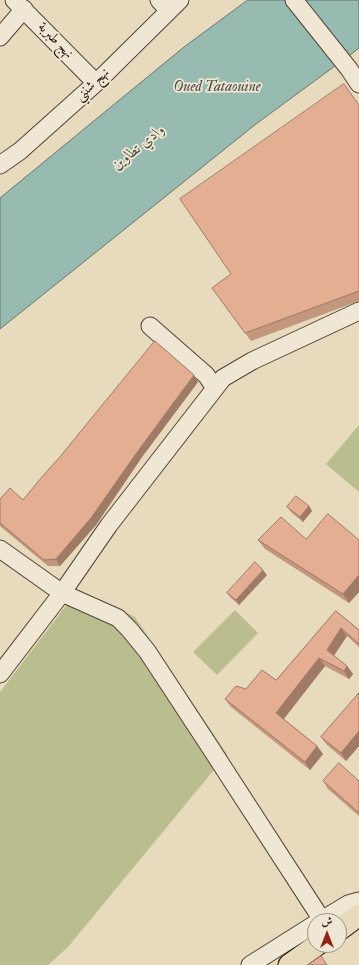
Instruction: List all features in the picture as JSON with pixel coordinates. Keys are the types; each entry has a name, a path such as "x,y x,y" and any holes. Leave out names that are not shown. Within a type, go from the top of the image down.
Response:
{"main road":[{"path":"347,918 359,915"},
{"path":"289,965 307,953"}],"street":[{"path":"294,0 354,64 359,84"},
{"path":"0,37 19,4"},
{"name":"نهج طبربة","path":"19,4 96,83"},
{"name":"نهج شنني","path":"0,165 20,151 96,83 169,4"},
{"path":"0,674 62,593 109,525 223,378 252,361 359,310"},
{"path":"150,326 206,375 215,388"},
{"path":"0,548 62,593 118,618 129,629 147,651 317,913"},
{"path":"337,913 348,904 359,901"},
{"path":"250,965 307,933"}],"green space":[{"path":"359,425 359,492 326,464"},
{"path":"78,590 135,617 227,754 68,947 48,965 0,965 0,692"},
{"path":"235,610 258,633 217,675 193,652"}],"water":[{"name":"Oued Tataouine","path":"248,0 359,0 359,48 256,124 0,329 0,198 184,47"}],"building":[{"path":"344,84 359,105 359,291 245,333 212,288 231,274 180,199"},
{"path":"155,341 194,375 91,518 56,559 44,560 0,523 0,499 10,488 23,500"},
{"path":"296,496 309,506 300,517 287,507"},
{"path":"328,514 359,540 359,575 343,594 258,540 281,517 306,539"},
{"path":"255,562 263,570 236,600 227,593"},
{"path":"336,611 359,630 359,644 341,628 327,650 347,666 344,671 319,658 276,713 317,746 305,762 225,699 236,686 246,689 262,670 276,680"},
{"path":"359,693 359,731 341,753 321,737"},
{"path":"339,763 359,781 359,813 323,781"},
{"path":"321,956 327,965 308,965"}],"water label":[{"name":"وادي تطاوين","path":"139,148"}]}
